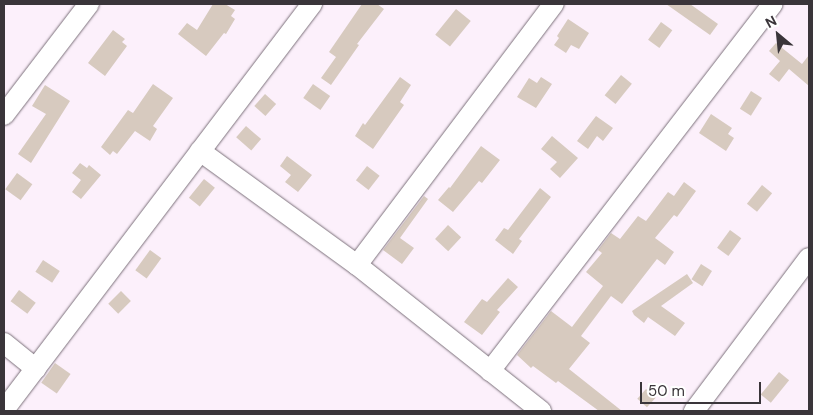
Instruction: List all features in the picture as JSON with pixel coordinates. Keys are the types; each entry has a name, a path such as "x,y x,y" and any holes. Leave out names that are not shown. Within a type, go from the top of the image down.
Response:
{"street":[{"path":"4,115 89,4"},
{"path":"4,410 312,4"},
{"path":"357,265 554,4"},
{"path":"490,370 773,4"},
{"path":"200,151 357,265 541,411"},
{"path":"694,411 809,258"},
{"path":"4,343 36,369"}],"building":[{"path":"213,4 225,4 235,10 231,16 235,19 226,34 224,33 206,56 178,34 187,23 197,30"},
{"path":"362,4 377,4 384,9 357,44 359,45 331,85 321,78 336,57 329,52"},
{"path":"666,4 690,4 718,24 710,35"},
{"path":"456,9 471,21 450,47 435,35"},
{"path":"568,19 589,33 579,49 571,45 566,53 554,45 559,38 557,36"},
{"path":"661,22 672,30 659,48 648,40"},
{"path":"113,30 125,39 122,42 127,46 105,76 88,63"},
{"path":"776,43 802,64 809,55 809,86 789,69 779,82 769,74 780,61 769,51"},
{"path":"621,75 632,84 616,104 605,95"},
{"path":"400,77 411,85 400,102 404,105 373,149 355,136 363,123 365,125"},
{"path":"541,77 552,84 536,108 517,97 529,78 537,83"},
{"path":"153,84 173,98 153,126 157,129 150,141 135,131 117,154 113,151 110,155 101,147 128,110 133,113"},
{"path":"313,84 330,96 320,110 303,98"},
{"path":"45,85 70,101 31,163 18,154 46,114 32,106"},
{"path":"751,91 762,98 751,116 740,109"},
{"path":"265,94 276,104 265,116 254,106"},
{"path":"711,114 732,128 728,134 734,138 726,151 699,133"},
{"path":"596,116 613,128 603,141 597,136 588,149 577,141"},
{"path":"246,126 261,139 251,150 236,137"},
{"path":"552,136 578,158 560,178 550,169 557,162 541,149"},
{"path":"481,146 500,160 482,183 479,181 453,212 438,200 450,188"},
{"path":"287,156 312,175 298,192 285,182 291,175 280,166"},
{"path":"80,163 87,168 89,165 101,175 81,199 72,192 81,180 72,173"},
{"path":"367,166 380,176 369,190 356,180"},
{"path":"17,173 32,184 21,200 5,189"},
{"path":"204,179 215,188 200,206 189,198"},
{"path":"684,182 696,191 677,217 674,215 655,238 674,252 665,265 657,259 622,304 611,296 581,336 590,343 569,369 622,411 599,411 558,381 556,383 533,366 531,368 517,355 551,311 572,327 603,286 586,272 602,253 598,250 611,233 620,239 638,216 646,221 668,192 674,196"},
{"path":"762,185 772,193 757,212 747,204"},
{"path":"540,188 551,197 519,239 522,241 513,254 495,240 504,228 508,230"},
{"path":"424,196 428,199 400,238 414,248 402,264 383,250"},
{"path":"448,225 461,237 448,251 435,239"},
{"path":"730,230 741,238 728,256 717,248"},
{"path":"150,250 161,258 147,278 135,270"},
{"path":"43,260 60,271 52,283 35,272"},
{"path":"701,264 712,271 702,286 691,279"},
{"path":"687,274 693,283 661,306 685,323 675,336 648,317 644,323 634,315 632,311"},
{"path":"508,278 518,287 497,310 500,312 482,335 464,322 482,299 487,302"},
{"path":"19,290 36,303 27,314 11,301"},
{"path":"121,291 131,301 118,314 108,304"},
{"path":"55,363 71,374 57,394 41,383"},
{"path":"779,372 789,380 771,403 761,395"},
{"path":"646,389 656,398 647,407 637,399"}]}
